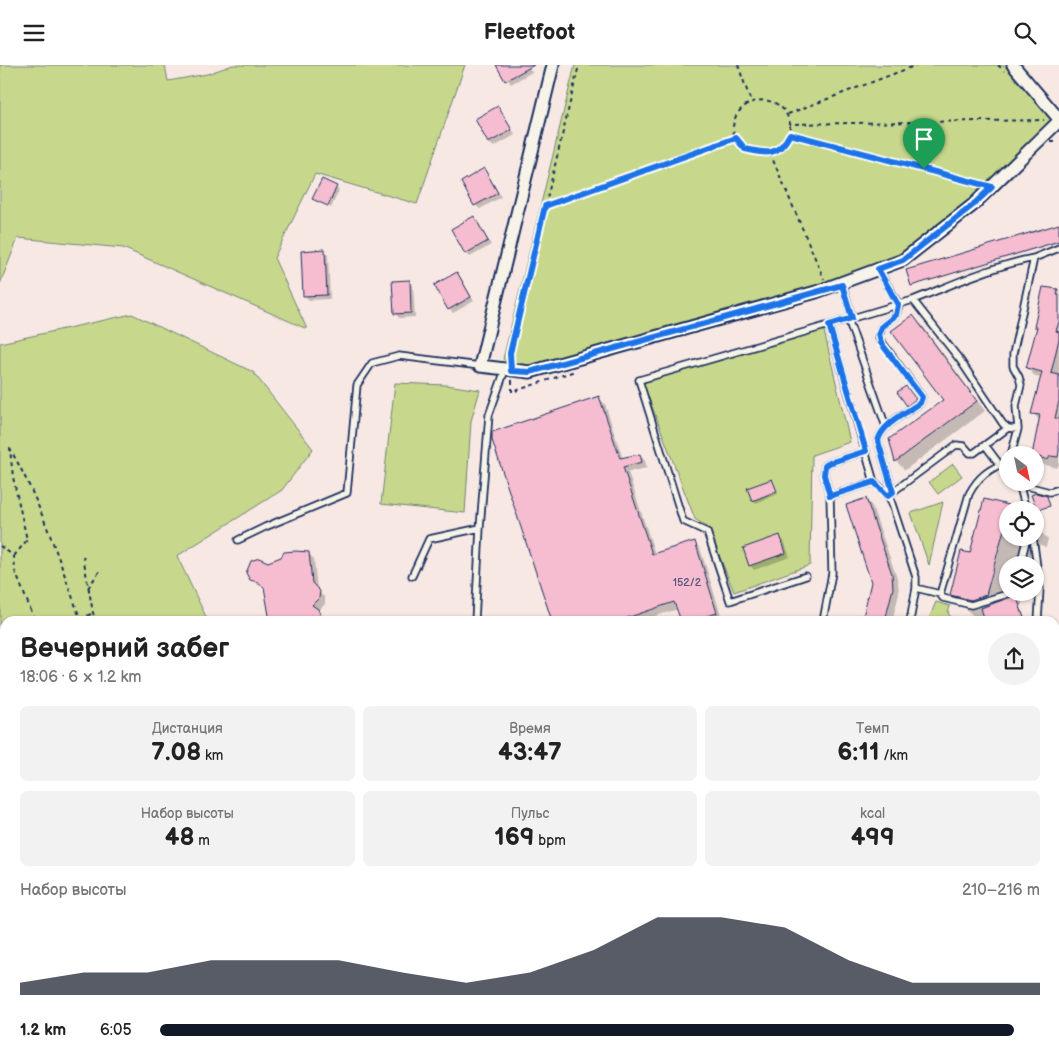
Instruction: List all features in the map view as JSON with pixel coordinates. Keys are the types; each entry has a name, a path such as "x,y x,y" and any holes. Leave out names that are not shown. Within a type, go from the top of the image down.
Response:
{"street":[{"path":"553,65 480,366 508,371 530,372 828,288 903,260 973,205 992,187 1047,125 1059,120 1008,68"}],"lane":[{"path":"806,576 730,601 707,532 683,521 639,380 898,305 1059,248"},
{"path":"1013,446 1018,429 1016,406 1021,385 1014,371 1012,361 1034,258"},
{"path":"878,269 898,305 896,315 881,327 879,338 922,397 920,403 886,427 878,441 891,494 915,571 916,588 911,616"},
{"path":"842,283 850,319 886,427"},
{"path":"913,300 960,360 991,407 1008,428"},
{"path":"829,325 874,482 891,494"},
{"path":"238,540 346,493 357,385 372,363 399,356 480,366"},
{"path":"475,616 489,415 508,371"},
{"path":"891,494 956,445 964,446 971,453 1008,428 1018,429"},
{"path":"985,445 999,464"},
{"path":"824,616 832,573 830,496 824,475 825,466 866,451"},
{"path":"940,594 968,494 978,479 989,469 999,465"},
{"path":"830,496 874,482"},
{"path":"1044,490 1050,492 1059,489"},
{"path":"412,576 429,539 480,528"},
{"path":"916,588 971,605 999,597"},
{"path":"1037,601 1038,616"}],"path":[{"path":"577,371 512,392 508,371 510,353 579,65"},
{"path":"738,65 751,102"},
{"path":"788,114 917,65"},
{"path":"998,65 1008,68"},
{"path":"767,99 779,104 788,114 790,134 784,145 770,153 745,149 736,138 733,129 737,113 751,102 767,99"},
{"path":"1040,113 1047,125 1051,142 1059,142"},
{"path":"790,124 1047,125"},
{"path":"790,134 992,187"},
{"path":"545,206 736,138"},
{"path":"770,153 828,288"},
{"path":"33,616 15,571 14,556 27,540 13,477 10,449 24,472 55,548 79,616"},
{"path":"0,546 14,556"},
{"path":"83,556 94,616"},
{"path":"88,588 101,569"},
{"path":"87,616 93,613"}],"green space":[{"path":"0,65 165,65 168,81 207,74 233,65 465,65 417,204 315,174 274,258 307,329 123,248 18,238 0,284"},
{"path":"575,65 1004,65 1052,121 971,201 900,257 815,287 520,371 503,359"},
{"path":"132,314 253,372 313,449 282,490 177,556 206,616 0,616 0,343"},
{"path":"823,327 850,442 812,455 810,565 734,592 708,528 695,519 643,383"},
{"path":"395,383 446,385 480,390 471,421 465,513 381,504"},
{"path":"953,464 962,476 938,494 929,482"},
{"path":"943,502 929,565 911,513"},
{"path":"936,602 950,606 948,613 950,616 930,616"}],"building":[{"path":"496,65 534,65 505,81"},
{"path":"498,106 512,130 488,143 475,119"},
{"path":"484,168 498,193 474,206 461,182"},
{"path":"322,179 337,186 328,206 312,199"},
{"path":"474,216 488,241 465,254 451,229"},
{"path":"1059,224 1059,241 911,286 906,270"},
{"path":"325,249 327,295 303,296 301,251"},
{"path":"457,272 471,297 448,310 434,285"},
{"path":"410,280 411,313 394,314 392,281"},
{"path":"1043,287 1058,289 1059,322 1056,331 1059,332 1059,339 1051,373 1059,375 1059,401 1055,418 1059,419 1059,452 1058,457 1050,456 1048,460 1044,459 1044,446 1034,446 1040,415 1031,414 1042,372 1026,368 1037,327 1034,327"},
{"path":"913,315 977,401 895,462 889,439 943,400 891,331"},
{"path":"906,386 916,399 907,406 897,392"},
{"path":"599,396 620,458 640,454 642,462 623,467 652,554 695,541 717,613 707,616 679,616 674,602 633,616 550,616 492,440 492,432"},
{"path":"772,479 777,491 752,501 747,488"},
{"path":"1036,493 1047,496 1050,506 1044,508 1044,501 1033,501 1031,495"},
{"path":"866,498 892,574 893,588 886,616 863,616 871,582 846,505"},
{"path":"984,499 999,503 999,546 986,595 971,600 950,595 961,551 970,553"},
{"path":"780,535 786,553 749,566 743,548"},
{"path":"284,552 309,552 312,583 320,591 319,598 312,605 318,609 321,616 269,616 264,587 258,582 250,580 246,573 251,561 259,558 268,562 281,557"},
{"path":"1000,601 1018,601 1023,616 983,616 981,608"}],"route":[{"path":"790,134 924,169 992,187 973,205 903,260 878,269 898,305 896,315 881,327 879,338 921,393 922,397 920,403 884,429 879,437 878,441 893,492 888,496 874,482 830,496 823,471 829,463 866,451 829,325 852,318 842,285 530,372 511,371 510,353 545,206 736,138 745,149 770,153 784,145 790,134"}]}
